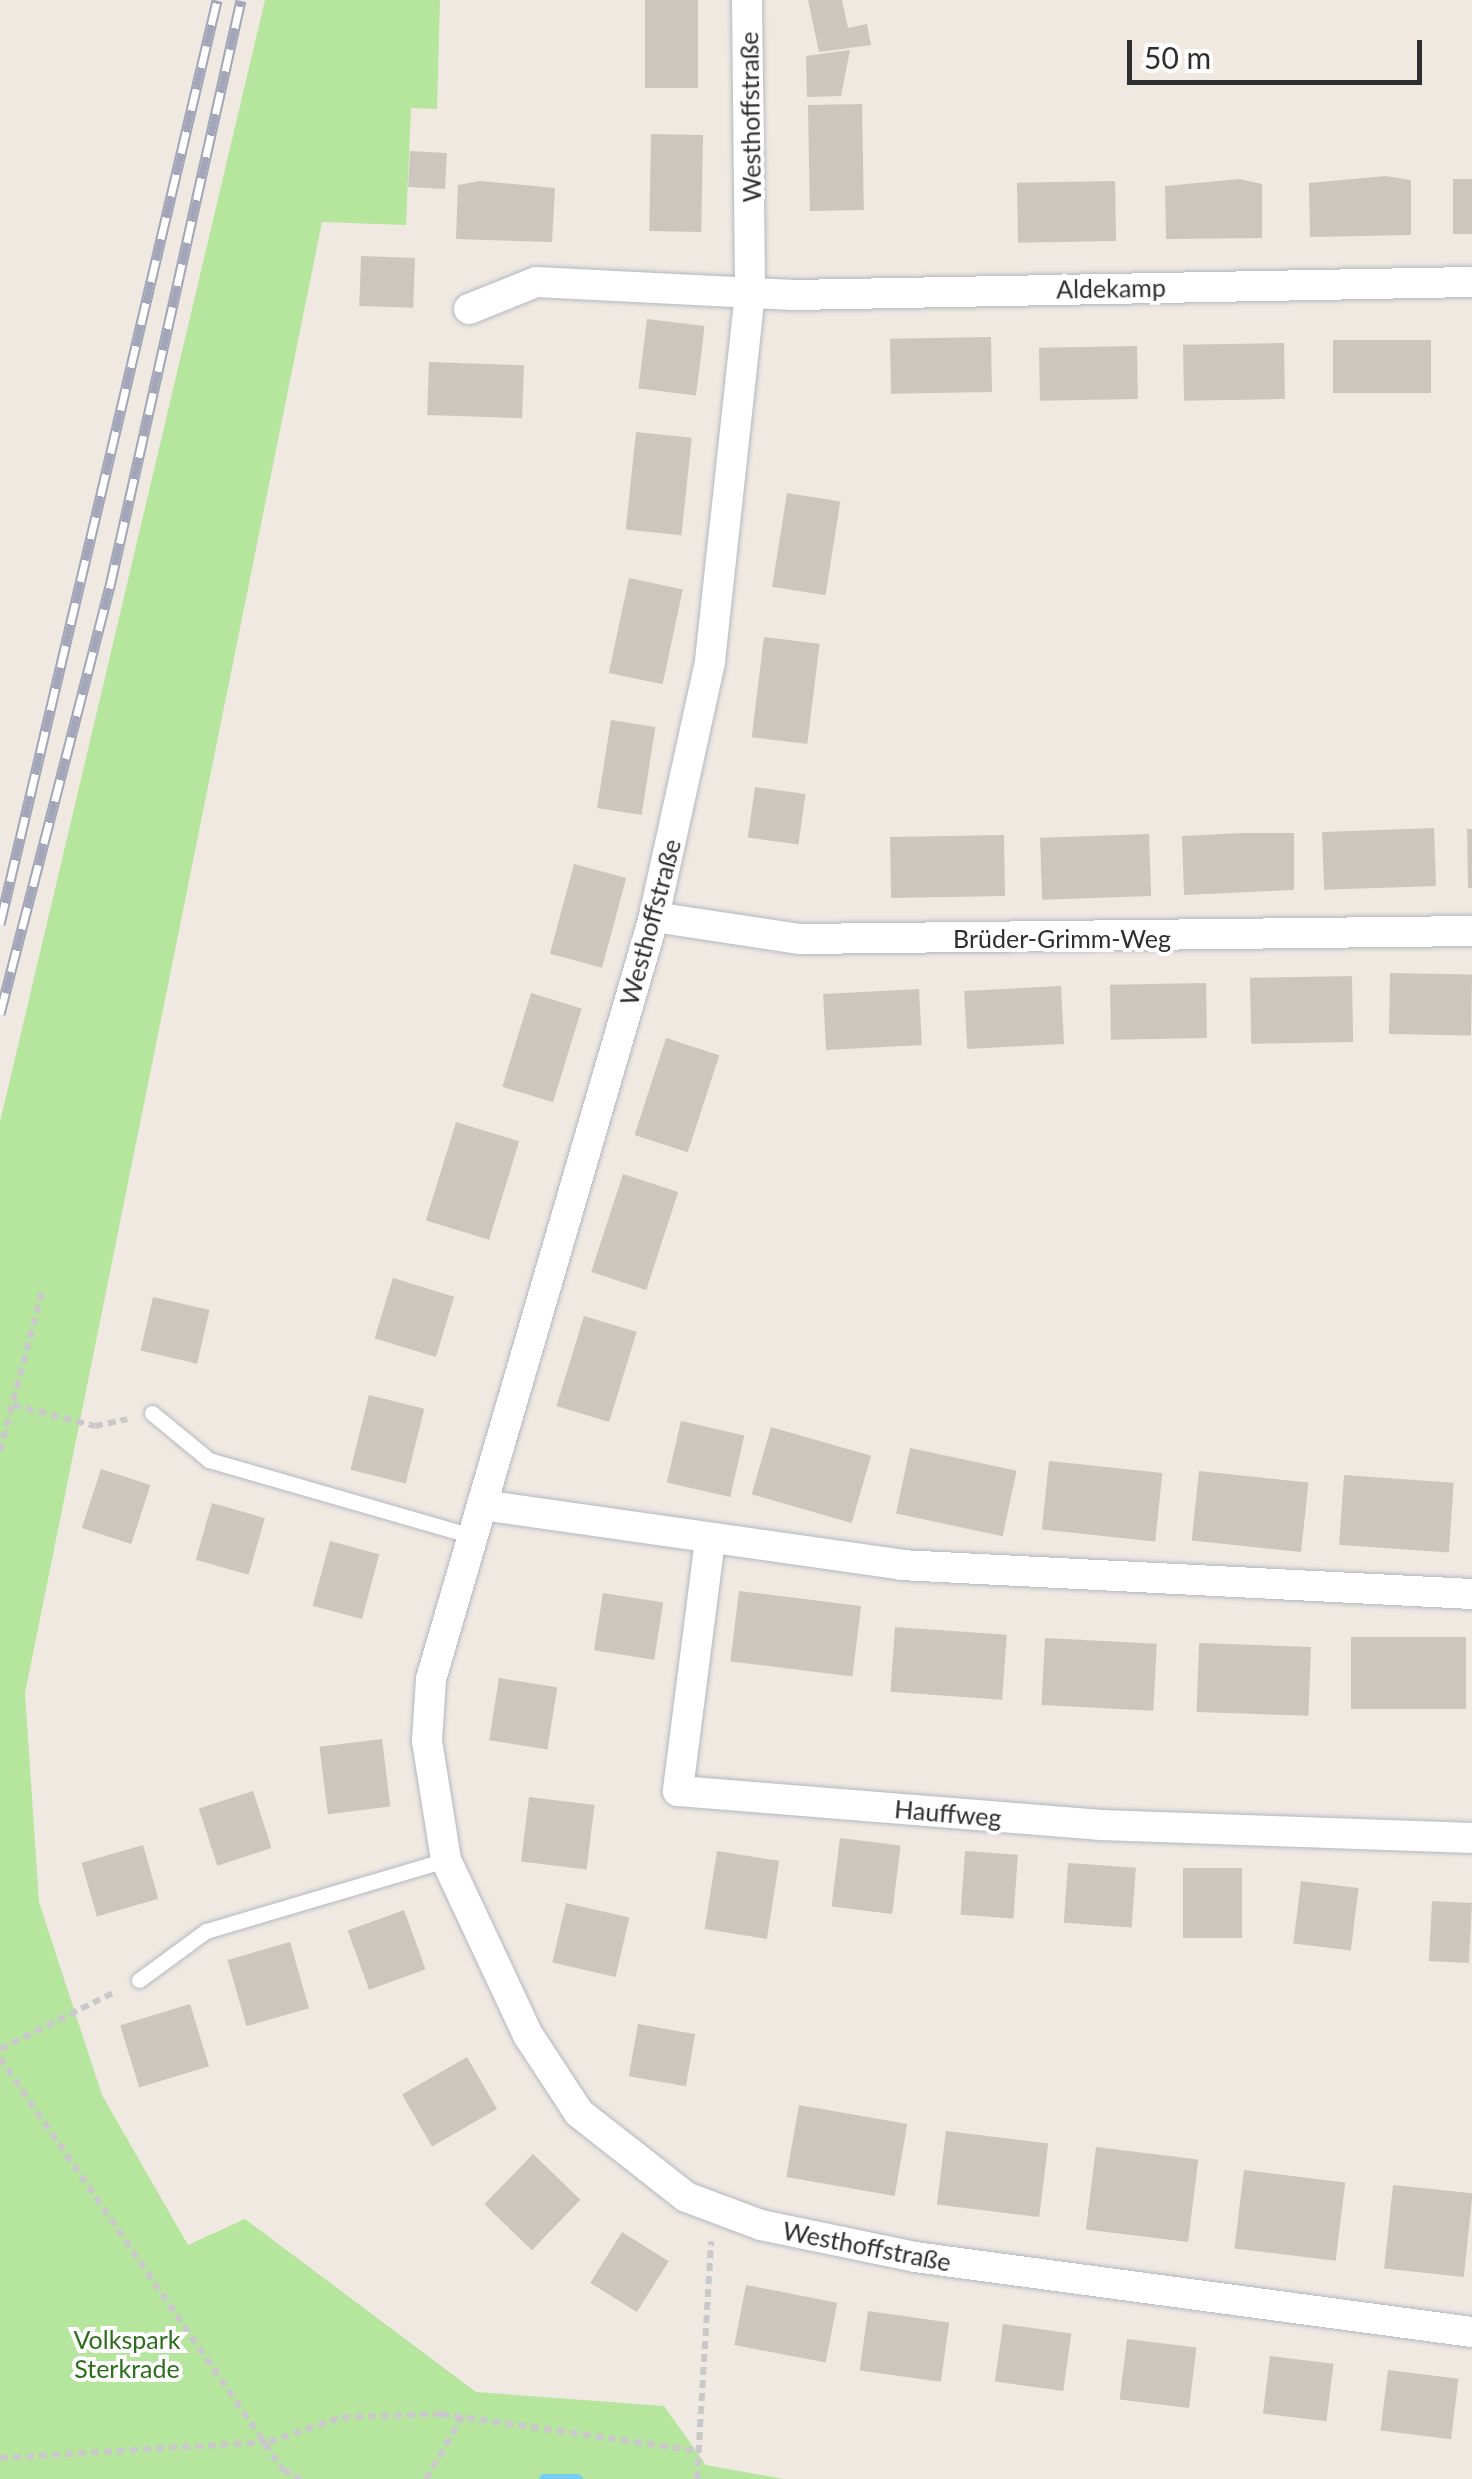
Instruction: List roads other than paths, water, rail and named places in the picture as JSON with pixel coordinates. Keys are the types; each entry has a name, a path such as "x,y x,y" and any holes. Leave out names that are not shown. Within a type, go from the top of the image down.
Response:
{"street":[{"name":"Westhoffstraße","path":"747,0 750,293 710,662 654,917 426,1710 446,1860 528,2035 579,2113 660,2184 712,2209 915,2257 1472,2332"},
{"path":"469,309 536,282 750,293"},
{"name":"Aldekamp","path":"750,293 1472,282"},
{"name":"Brüder-Grimm-Weg","path":"654,917 800,939 1472,931"},
{"path":"482,1505 710,1540 1050,1576 1472,1594"},
{"name":"Hauffweg","path":"710,1540 678,1791 1102,1825 1472,1838"}],"lane":[{"path":"152,1413 209,1460 473,1536"},
{"path":"139,1980 206,1931 446,1860"}],"waterway":[{"path":"544,2479 577,2479"}],"railway":[{"path":"0,924 217,0"},
{"path":"0,1014 110,586 241,0"}],"park label":[{"name":"Volkspark Sterkrade","path":"127,2354"}]}
